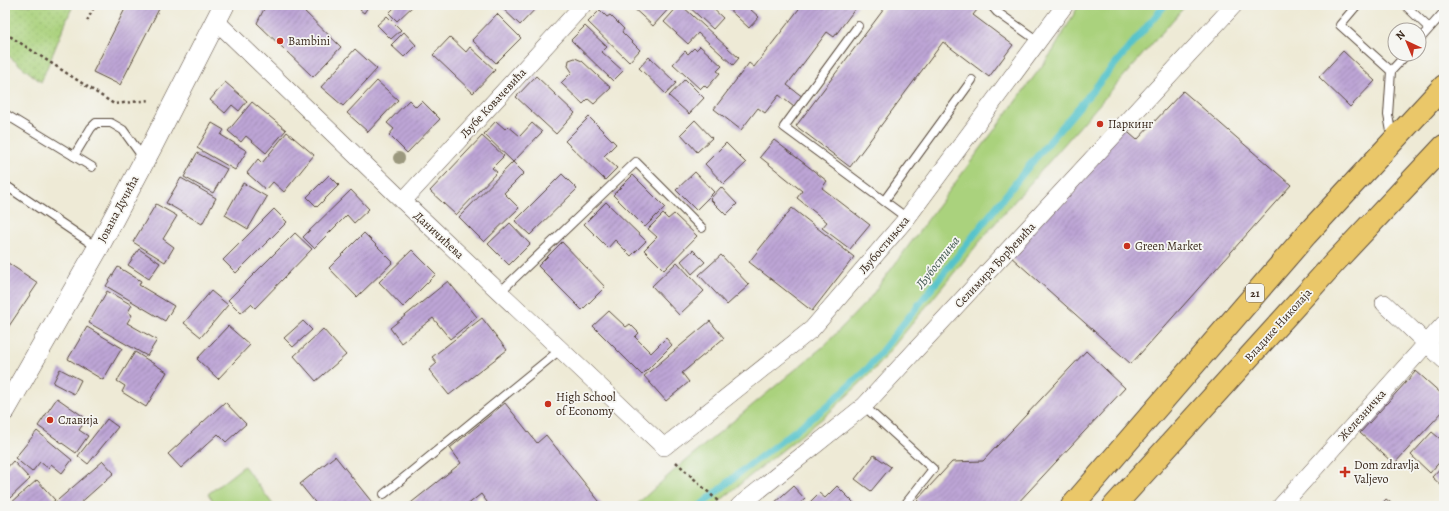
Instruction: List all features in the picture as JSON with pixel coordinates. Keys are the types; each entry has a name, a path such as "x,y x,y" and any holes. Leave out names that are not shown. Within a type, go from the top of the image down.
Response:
{"main road":[{"name":"21","path":"1072,506 1306,235 1444,86"},
{"name":"Владике Николаја","path":"1114,506 1336,262 1444,146"}],"street":[{"name":"Љубе Ковачевића","path":"404,201 583,5"},
{"name":"Љубостињска","path":"664,447 812,329 907,218 1065,5"},
{"name":"Селимира Ђорђевића","path":"739,506 864,406 1234,5"},
{"name":"Даничићева","path":"220,13 404,201 664,447"},
{"name":"Јована Дучића","path":"5,410 98,248 178,97 220,13"},
{"path":"1384,303 1444,360"},
{"name":"Железничка","path":"1281,506 1444,324"}],"lane":[{"path":"991,5 997,12 1038,41"},
{"path":"1357,5 1340,25 1391,71"},
{"path":"1404,5 1430,28"},
{"path":"1427,31 1444,12"},
{"path":"858,26 784,127 907,218"},
{"path":"1393,140 1388,115 1391,71 1399,62"},
{"path":"884,201 972,80"},
{"path":"5,114 92,168"},
{"path":"74,156 91,128 96,123 111,123 123,130 145,159"},
{"path":"500,292 636,162 702,228"},
{"path":"5,185 98,248"},
{"path":"384,494 560,349"},
{"path":"864,406 933,469 904,506"}],"path":[{"path":"87,21 95,5"},
{"path":"5,32 114,104 178,97"},
{"path":"679,466 714,498"}],"green space":[{"path":"5,5 73,5 41,82 5,53"},
{"path":"1079,5 1186,5 991,228 873,371 828,414 714,506 635,506 679,466 825,345 869,299 1053,51"},
{"path":"244,466 274,506 217,506 208,494"}],"building":[{"path":"127,5 161,5 120,85 93,72"},
{"path":"266,5 294,5 301,8 341,47 313,77 257,23"},
{"path":"364,5 368,7 364,13 360,10"},
{"path":"397,5 414,5 397,21 389,13"},
{"path":"499,5 539,5 520,25"},
{"path":"630,5 672,5 653,26"},
{"path":"679,5 681,5 739,58 733,65 698,33 688,44 664,22"},
{"path":"687,5 709,5 723,18 713,29"},
{"path":"724,5 754,5 750,9 759,17 749,28"},
{"path":"802,5 858,5 834,37 827,32 787,85 803,97 794,107 779,95 765,113 758,108 741,130 714,109 749,63 754,67"},
{"path":"887,5 981,5 973,15 1013,45 989,77 943,42 850,167 796,126"},
{"path":"600,10 607,17 610,15 624,29 622,32 640,50 629,62 588,22"},
{"path":"497,14 521,38 496,63 472,40"},
{"path":"387,16 401,30 391,39 377,25"},
{"path":"585,26 607,47 602,52 623,71 613,81 571,40"},
{"path":"404,32 416,45 404,57 391,45"},
{"path":"450,37 466,52 470,47 495,70 473,93 433,55"},
{"path":"700,46 722,66 717,71 720,73 707,88 704,85 700,89 673,64 685,51 688,54 694,48 696,50"},
{"path":"355,49 377,69 343,106 321,87"},
{"path":"1343,51 1375,81 1350,107 1319,77"},
{"path":"649,57 676,83 666,94 639,68"},
{"path":"575,58 582,61 611,88 594,104 588,99 583,104 561,83 572,72 568,66 569,60"},
{"path":"536,76 575,113 556,134 516,97"},
{"path":"685,79 704,98 689,114 669,96"},
{"path":"377,81 398,100 368,132 347,113"},
{"path":"225,82 247,101 239,111 232,105 225,113 210,100"},
{"name":"Green Market","path":"1183,91 1291,185 1131,364 1010,256 1122,127 1137,140"},
{"path":"409,100 416,107 422,101 440,119 407,153 389,135 394,129 387,123"},
{"path":"252,102 286,130 266,153 246,136 241,142 228,131"},
{"path":"589,117 616,144 604,156 617,168 605,180 565,141"},
{"path":"695,120 712,138 697,152 681,134"},
{"path":"496,121 505,129 508,126 520,136 532,123 542,132 513,162 484,134"},
{"path":"212,123 224,130 221,135 247,151 235,170 197,148"},
{"path":"287,132 314,155 284,192 273,182 266,190 247,173 258,159 262,163"},
{"path":"482,136 504,156 492,168 497,172 456,215 430,191"},
{"path":"774,140 827,181 822,188 870,225 850,249 822,228 827,222 797,198 802,191 760,157"},
{"path":"726,143 746,163 724,184 705,164"},
{"path":"197,153 227,169 213,193 184,177"},
{"path":"513,162 524,173 504,193 519,208 484,242 459,217"},
{"path":"695,172 714,192 696,210 676,190"},
{"path":"562,174 577,189 530,235 515,221"},
{"path":"329,175 339,185 317,207 307,197"},
{"path":"633,175 665,207 645,227 613,195"},
{"path":"181,178 216,198 202,224 166,203"},
{"path":"243,183 267,197 248,229 225,215"},
{"path":"721,187 737,204 726,215 710,199"},
{"path":"351,190 369,209 354,223 347,215 314,248 303,237"},
{"path":"606,202 646,241 631,256 615,240 608,248 584,224"},
{"path":"156,204 177,216 163,239 174,247 165,262 133,242"},
{"path":"792,208 854,257 812,311 749,262"},
{"path":"274,209 287,222 236,273 223,260"},
{"path":"663,214 668,219 674,214 697,236 664,270 644,250 657,237 648,229"},
{"path":"510,223 530,244 509,265 488,244"},
{"path":"295,233 312,249 255,308 251,304 241,313 228,300"},
{"path":"364,233 393,262 357,297 329,268"},
{"path":"562,242 605,287 582,310 538,266"},
{"path":"139,249 160,263 149,279 128,265"},
{"path":"412,250 436,274 403,307 379,282"},
{"path":"693,250 705,262 692,274 681,261"},
{"path":"721,255 749,285 727,305 699,275"},
{"path":"5,261 38,283 5,332"},
{"path":"677,262 704,291 679,315 652,286"},
{"path":"118,267 141,281 139,285 174,306 165,321 106,286"},
{"path":"448,281 477,317 450,339 433,318 401,343 390,328"},
{"path":"107,291 132,305 128,312 132,315 127,323 157,340 147,356 89,323"},
{"path":"211,291 228,305 201,337 184,323"},
{"path":"609,311 626,327 630,324 639,333 635,337 651,353 666,338 672,345 642,375 593,326"},
{"path":"482,318 507,350 449,395 429,370 437,363 432,357"},
{"path":"303,321 312,330 293,347 284,338"},
{"path":"710,321 724,338 682,373 689,382 666,401 644,376"},
{"path":"228,326 250,345 218,379 197,359"},
{"path":"87,327 122,348 103,380 68,359"},
{"path":"323,329 346,355 316,381 294,356"},
{"path":"1086,351 1125,388 1015,506 923,506 917,500 952,462 983,461"},
{"path":"135,352 167,372 146,407 122,392 125,386 117,381"},
{"path":"60,369 81,380 74,394 53,383"},
{"path":"1416,371 1444,396 1444,410 1394,464 1360,433"},
{"path":"57,398 87,419 79,430 88,436 76,453 38,426"},
{"path":"225,402 246,424 226,442 218,434 181,468 168,454"},
{"path":"505,403 537,443 546,435 603,506 490,506 481,494 466,506 407,506 461,463 450,448"},
{"path":"107,419 118,427 88,464 78,456"},
{"path":"37,431 72,460 62,473 51,464 48,468 40,462 32,472 15,458"},
{"path":"1432,432 1444,442 1444,457 1430,473 1411,455"},
{"path":"874,455 891,467 871,491 855,479"},
{"path":"335,456 375,506 318,506 300,484"},
{"path":"13,461 30,479 9,499 5,495 5,470"},
{"path":"103,461 114,473 77,506 51,506"},
{"path":"1444,464 1444,488 1432,477"},
{"path":"37,480 55,500 48,506 12,506 10,504"},
{"path":"793,486 805,499 797,506 775,506 773,504"},
{"path":"837,486 857,506 806,506 819,493 825,498"},
{"path":"1386,499 1395,506 1380,506"}],"waterway":[{"name":"Љубостиња","path":"700,506 738,474 826,407 869,367 1029,166 1165,5"}],"place":[{"name":"Bambini","path":"280,41"},
{"name":"Паркинг","path":"1100,124"},
{"name":"Green Market","path":"1127,246"},
{"name":"High School of Economy","path":"548,404"},
{"name":"Славија","path":"50,420"},
{"name":"Dom zdravlja Valjevo","path":"1345,472"}]}
